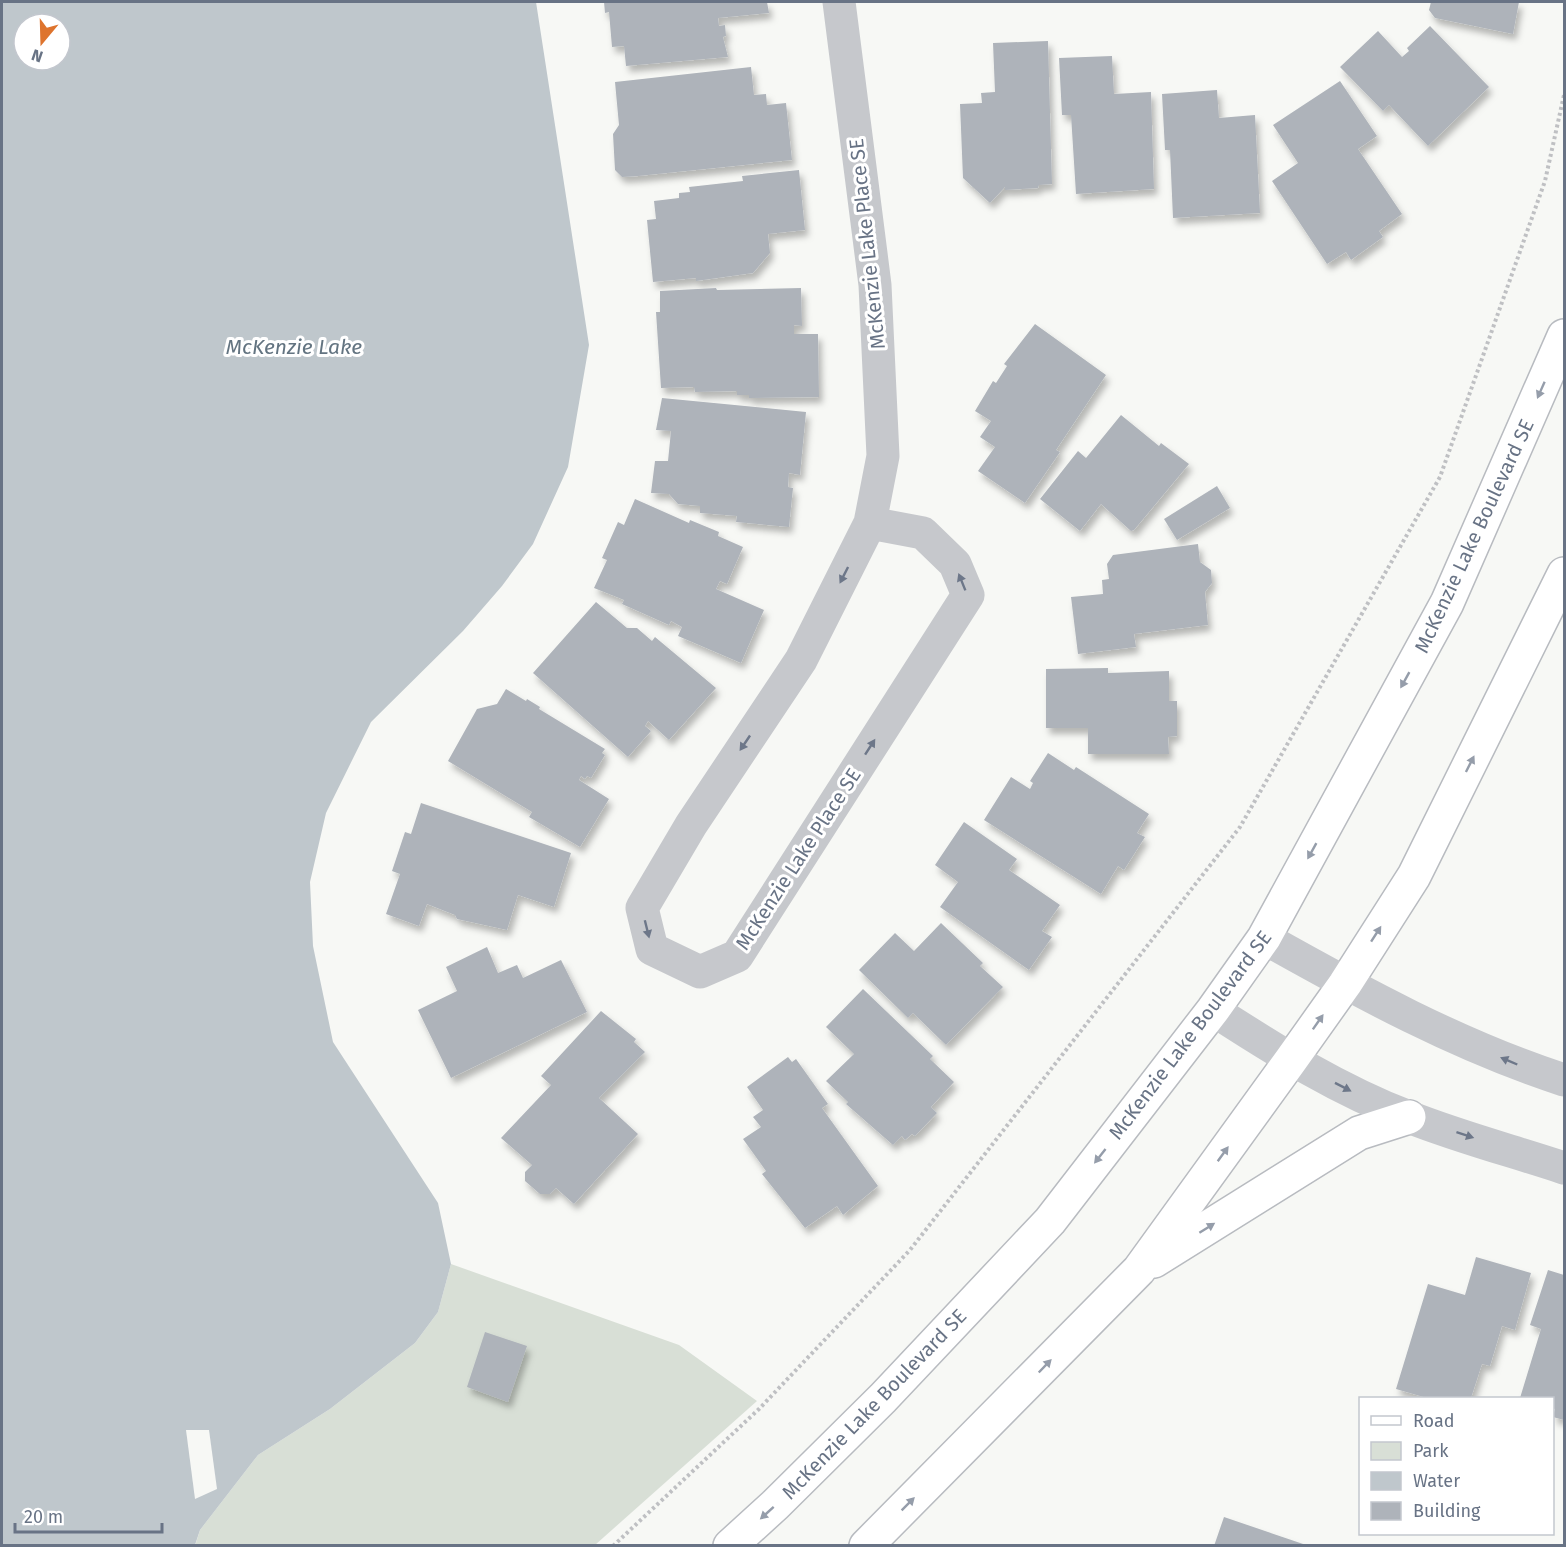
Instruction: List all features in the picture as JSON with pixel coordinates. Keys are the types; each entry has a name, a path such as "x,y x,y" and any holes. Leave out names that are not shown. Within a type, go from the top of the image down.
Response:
{"main road":[{"name":"McKenzie Lake Boulevard SE","path":"730,1545 775,1505 883,1398 1050,1221 1213,1010 1264,938 1447,603 1564,336"},
{"path":"866,1545 1139,1270 1291,1060 1345,984 1414,876 1564,574"},
{"path":"1139,1270 1359,1133 1409,1117"}],"street":[{"name":"McKenzie Lake Place SE","path":"839,2 875,285 883,456 870,523 801,660 691,825 642,908 652,949 700,972 737,956 968,596 956,564 923,533 870,523"},
{"path":"1264,938 1345,984 1513,1063 1564,1080"},
{"path":"1213,1010 1291,1060 1348,1090 1409,1117 1564,1168"}],"path":[{"path":"613,1545 759,1409 910,1250 1240,827 1440,477 1545,181 1564,95"}],"green space":[{"path":"451,1264 679,1345 757,1401 595,1545 195,1546 200,1530 258,1455 330,1409 415,1343 438,1312"}],"water":[{"name":"McKenzie Lake","path":"2,2 536,2 589,345 568,467 533,544 502,586 463,631 371,722 326,813 310,882 313,946 333,1042 438,1203 451,1264 438,1312 415,1343 330,1409 258,1455 200,1530 195,1545 2,1546"}],"pier":[{"path":"186,1430 209,1430 217,1489 195,1499"}],"building":[{"path":"604,2 767,2 769,13 718,18 719,26 725,25 726,36 723,37 728,57 626,66 624,46 612,47 609,12 605,13"},
{"path":"1431,2 1519,2 1513,34 1435,18 1429,10"},
{"path":"1430,26 1489,87 1428,146 1389,105 1383,111 1340,67 1378,31 1402,57 1409,51 1407,48"},
{"path":"1048,41 1052,184 1039,185 1038,188 1005,190 1005,187 990,203 963,178 960,104 982,103 981,93 995,92 993,43"},
{"path":"1112,56 1114,94 1151,92 1154,189 1076,194 1071,115 1062,115 1059,58"},
{"path":"751,67 754,95 766,94 767,105 786,103 792,160 622,177 615,170 613,134 619,125 615,82"},
{"path":"1340,81 1377,136 1358,149 1402,214 1379,231 1383,237 1351,260 1346,252 1327,264 1272,181 1298,163 1273,125"},
{"path":"1217,90 1219,118 1255,115 1260,213 1173,218 1170,150 1165,150 1162,94"},
{"path":"799,170 805,230 768,234 770,253 753,273 696,281 696,278 653,282 647,220 656,219 654,201 679,198 679,193 690,192 689,187 743,181 742,176"},
{"path":"716,288 717,290 801,288 802,326 794,325 794,334 818,334 819,397 749,398 749,395 737,395 737,391 695,392 694,387 661,388 656,312 660,312 660,291"},
{"path":"1035,324 1106,375 1056,450 1060,452 1025,503 978,471 995,447 980,437 991,421 975,411 993,381 996,383 1007,366 1004,364"},
{"path":"662,398 806,412 800,475 789,473 788,487 793,488 789,527 736,522 737,516 700,513 700,506 678,504 669,494 651,493 655,461 668,461 671,431 656,430"},
{"path":"1121,415 1159,446 1161,443 1189,464 1134,530 1131,531 1101,504 1080,531 1040,499 1078,451 1086,458"},
{"path":"1217,486 1230,508 1177,540 1164,519"},
{"path":"635,499 689,523 690,520 719,532 718,536 743,547 727,584 720,581 716,589 764,610 741,663 678,636 682,627 671,621 669,625 622,604 624,600 594,588 607,560 602,558 618,522 624,525"},
{"path":"1198,544 1200,562 1211,570 1212,583 1205,592 1208,625 1134,634 1136,647 1078,654 1071,597 1103,594 1102,580 1109,579 1107,564 1113,555"},
{"path":"596,602 627,628 637,628 652,641 655,637 716,688 669,740 648,721 645,726 651,731 628,757 533,673"},
{"path":"1108,668 1108,673 1169,671 1169,701 1177,701 1177,736 1168,737 1169,754 1088,754 1088,728 1046,728 1046,669"},
{"path":"506,689 526,701 527,699 540,707 539,709 605,749 602,753 605,755 591,778 587,776 585,779 581,776 579,780 609,799 580,847 529,817 532,812 448,761 477,709 497,704"},
{"path":"1048,753 1074,770 1076,767 1149,814 1137,833 1145,837 1124,870 1118,866 1101,894 984,820 1011,777 1030,789 1033,783 1030,781"},
{"path":"421,803 571,853 554,907 518,895 507,930 457,919 455,915 427,904 419,926 386,914 400,874 392,871 405,832 411,834"},
{"path":"964,822 1017,859 1009,870 1060,905 1042,931 1052,937 1029,970 940,907 958,882 935,865"},
{"path":"941,923 983,963 980,966 1003,987 946,1045 913,1013 908,1018 859,970 895,933 914,951"},
{"path":"487,947 498,973 517,965 523,978 561,960 587,1012 451,1078 418,1010 457,991 446,967"},
{"path":"863,989 933,1056 930,1059 954,1082 931,1107 937,1113 915,1136 912,1134 905,1140 902,1136 893,1145 846,1104 848,1102 826,1081 854,1054 826,1027"},
{"path":"601,1011 636,1039 634,1042 645,1052 599,1098 638,1134 574,1204 556,1188 550,1194 540,1194 525,1181 525,1172 532,1165 501,1138 551,1085 541,1076"},
{"path":"788,1057 792,1062 796,1059 828,1104 822,1108 878,1186 843,1215 837,1206 805,1228 762,1174 766,1171 743,1139 761,1127 753,1117 763,1110 747,1087"},
{"path":"1476,1257 1531,1273 1515,1330 1502,1326 1490,1366 1482,1364 1471,1397 1424,1397 1396,1389 1428,1284 1465,1295"},
{"path":"1548,1270 1564,1275 1564,1420 1554,1417 1554,1397 1520,1397 1541,1329 1530,1325"},
{"path":"485,1332 527,1346 508,1402 467,1387"},
{"path":"1224,1517 1306,1545 1306,1546 1214,1546"}]}
